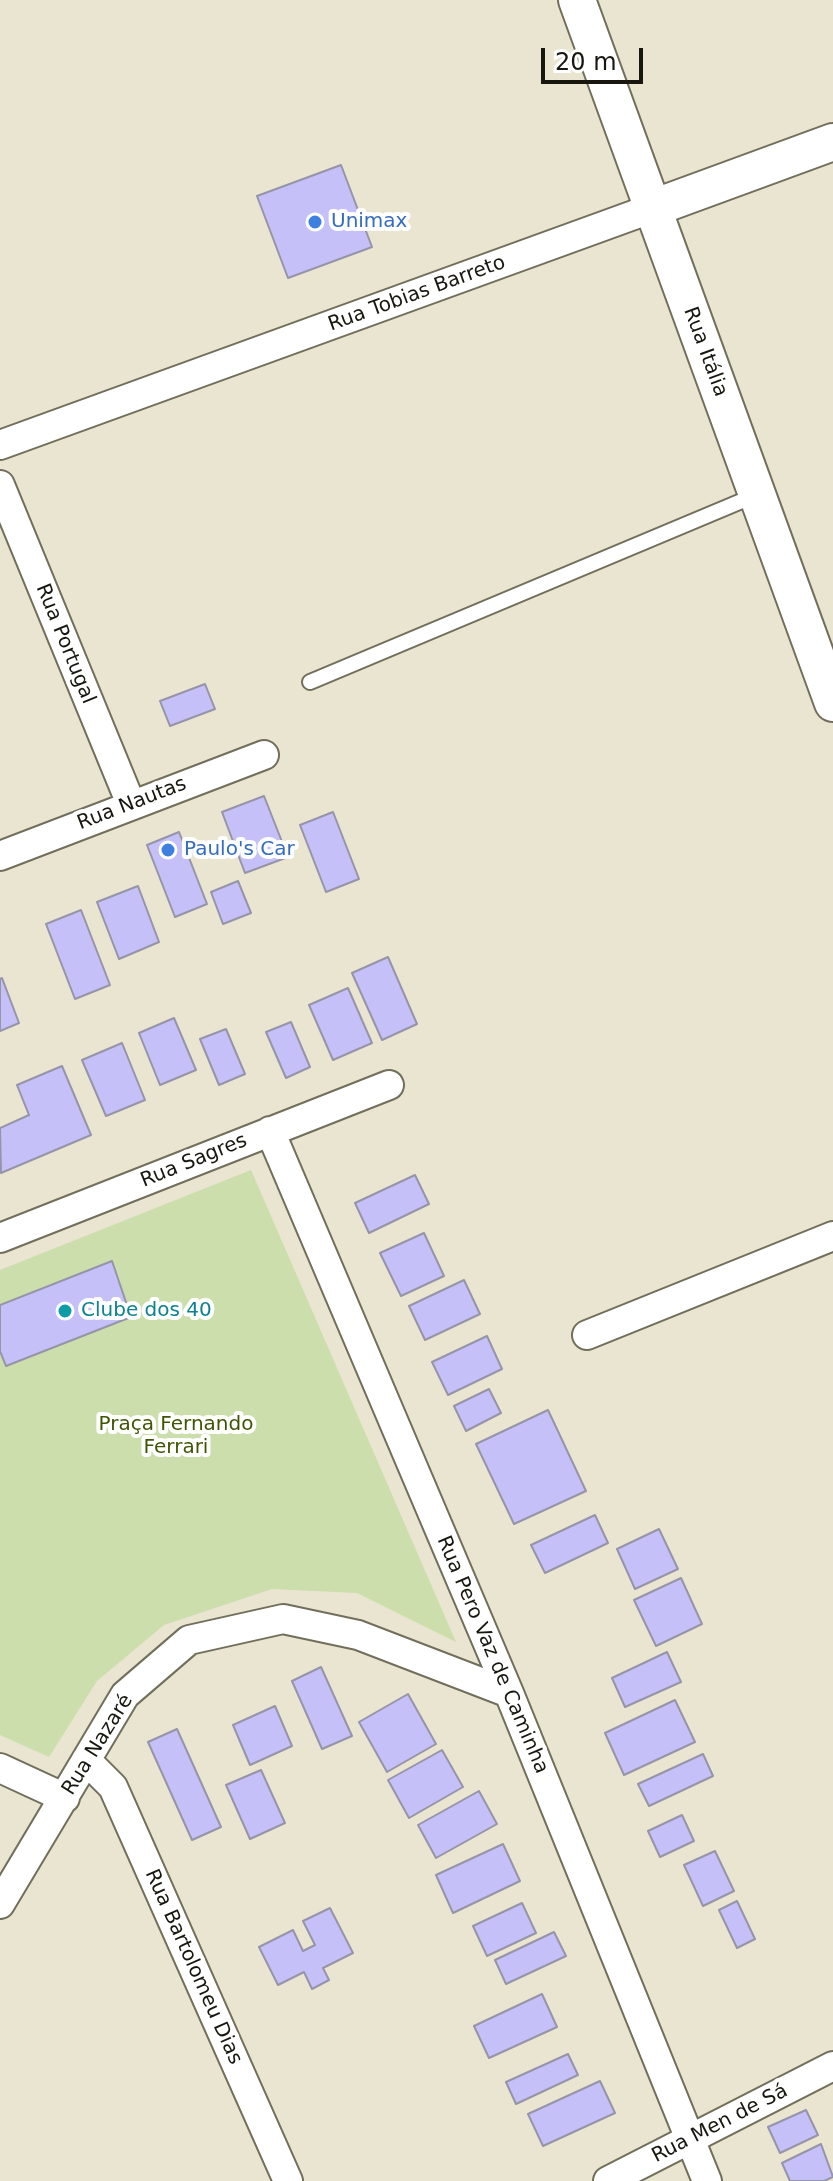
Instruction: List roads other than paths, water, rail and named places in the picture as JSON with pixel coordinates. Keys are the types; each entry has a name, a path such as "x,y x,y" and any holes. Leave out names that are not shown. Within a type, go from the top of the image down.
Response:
{"street":[{"name":"Rua Itália","path":"577,0 833,703"},
{"name":"Rua Tobias Barreto","path":"0,445 833,142"},
{"name":"Rua Portugal","path":"0,485 131,804"},
{"name":"Rua Nautas","path":"0,856 264,755"},
{"name":"Rua Sagres","path":"0,1238 389,1085"},
{"name":"Rua Pero Vaz de Caminha","path":"270,1131 509,1693 707,2181"},
{"path":"587,1335 833,1236"},
{"name":"Rua Nazaré","path":"0,1904 125,1695 189,1640 283,1619 358,1635 509,1693"},
{"name":"Rua Bartolomeu Dias","path":"86,1760 113,1787 288,2181"},
{"path":"0,1768 65,1798"},
{"name":"Rua Men de Sá","path":"608,2181 833,2066"}],"lane":[{"path":"310,682 757,495"}],"place":[{"name":"Unimax","path":"315,222"},
{"name":"Paulo's Car","path":"168,850"},
{"name":"Clube dos 40","path":"65,1311"}],"park label":[{"name":"Praça Fernando Ferrari","path":"176,1436"}]}
